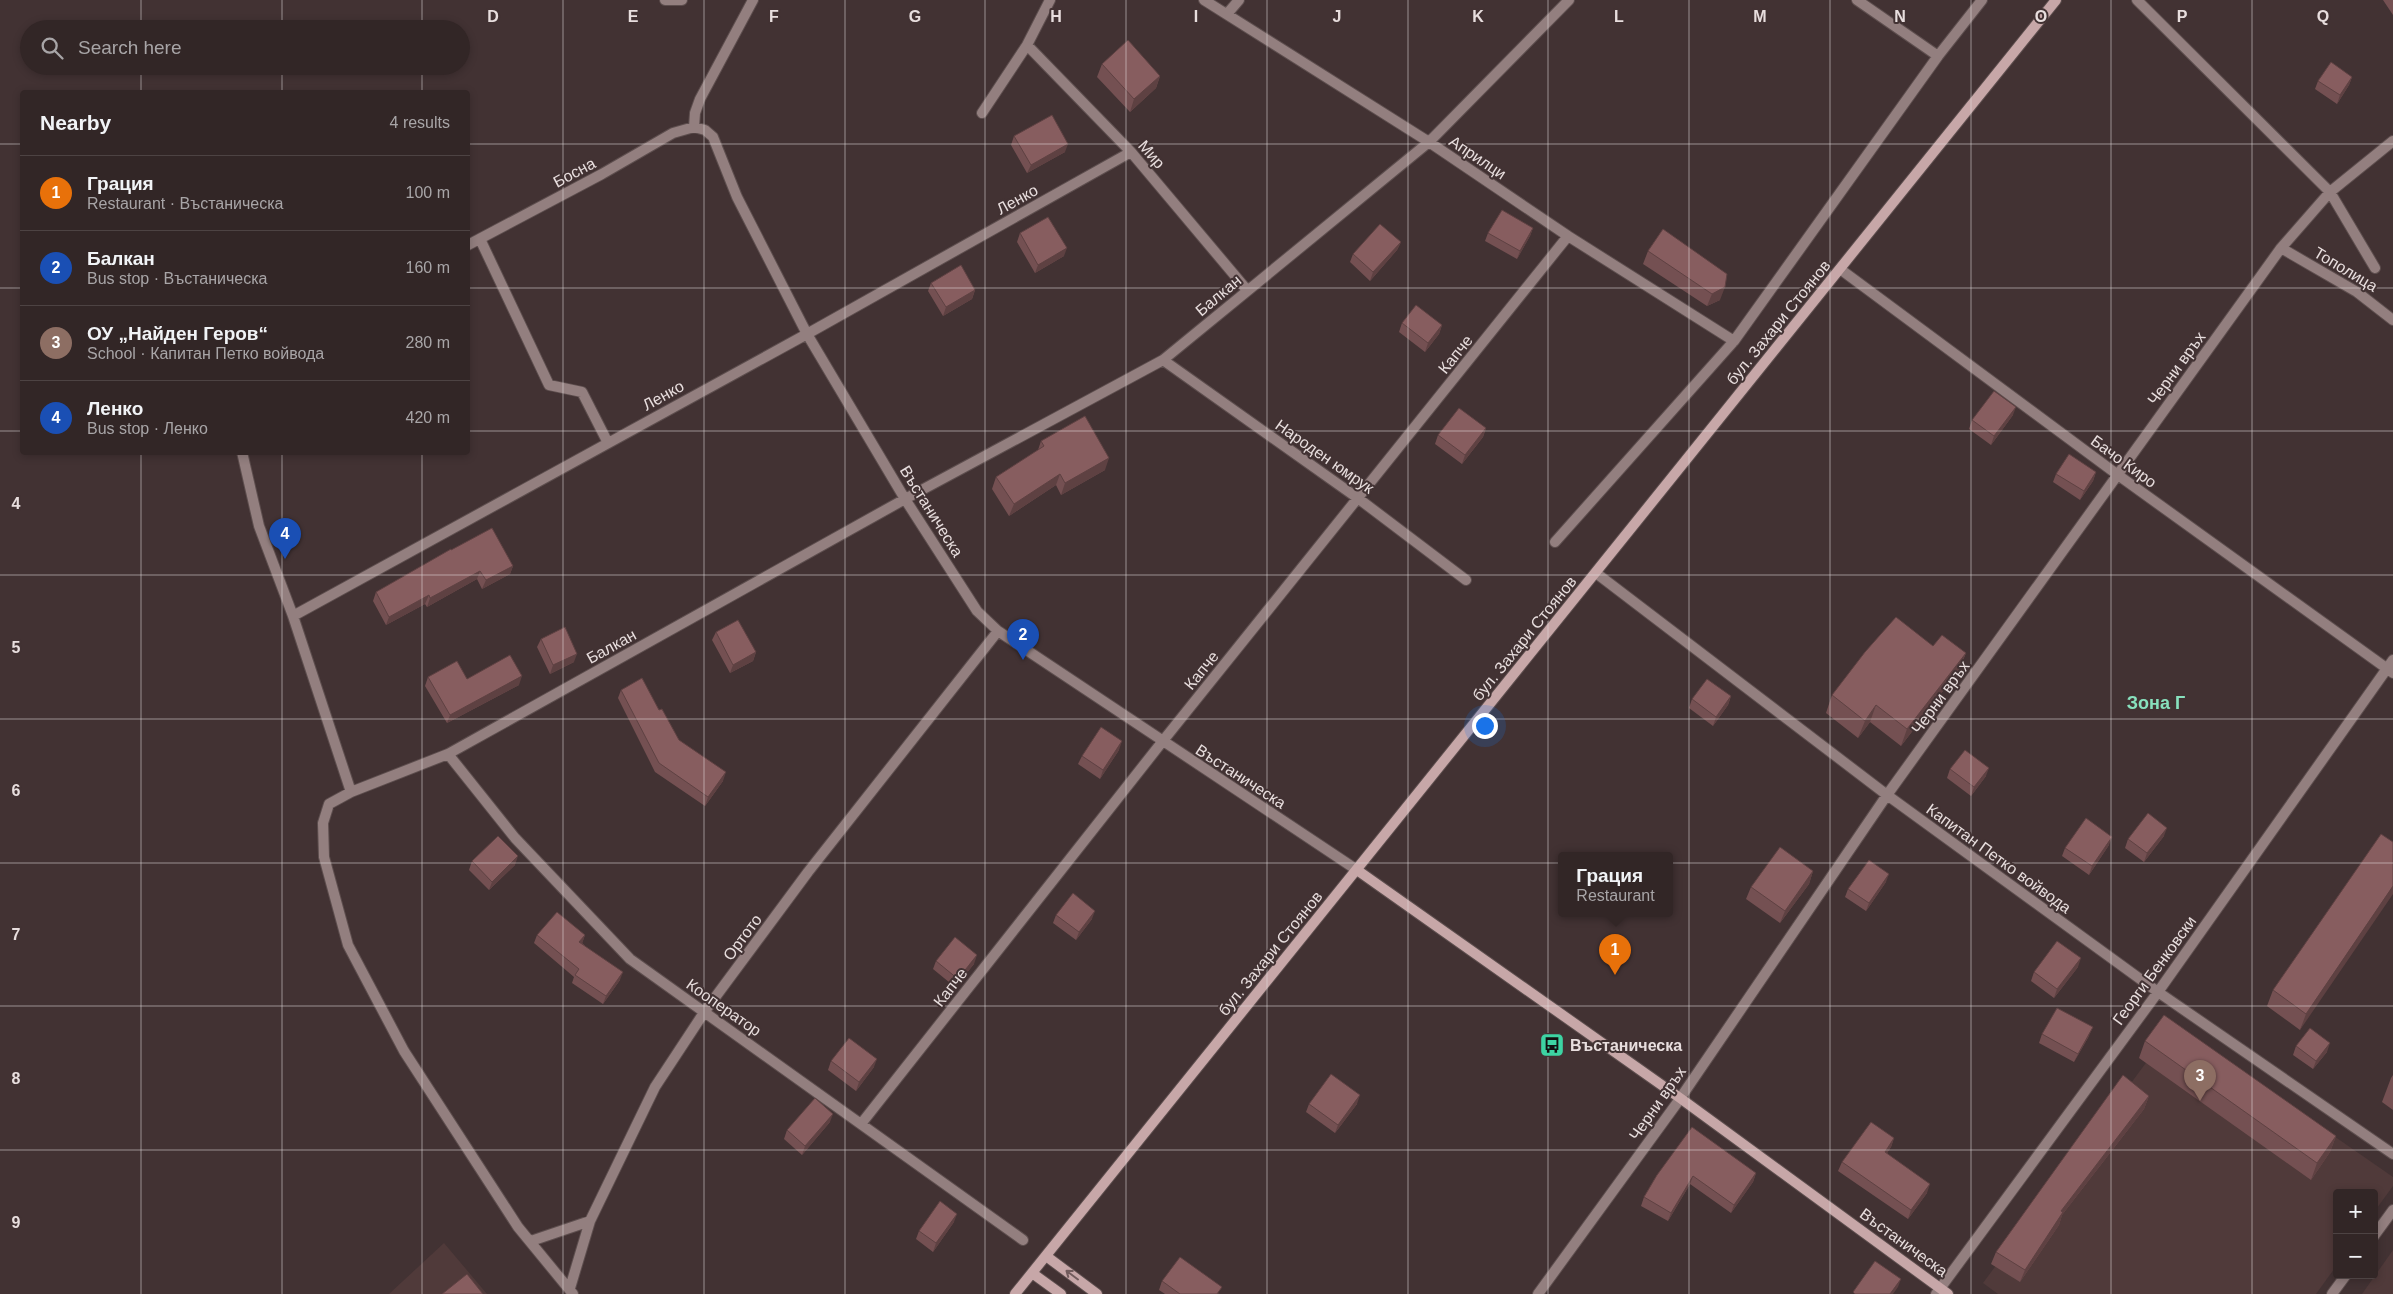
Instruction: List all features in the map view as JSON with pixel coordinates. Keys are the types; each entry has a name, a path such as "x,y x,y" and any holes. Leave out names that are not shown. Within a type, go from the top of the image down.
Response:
{"main road":[{"name":"бул. Захари Стоянов","path":"1015,1294 2056,0"},
{"name":"Въстаническа","path":"1357,870 1680,1098 1942,1292"},
{"path":"1046,1256 1097,1294"},
{"path":"1032,1273 1061,1294"}],"street":[{"path":"665,0 682,0"},
{"path":"694,126 695,113 700,100 753,0"},
{"path":"982,113 1027,44 1050,0"},
{"name":"Априлци","path":"1204,0 1429,142 1568,236 1734,341"},
{"path":"1226,14 1239,0"},
{"name":"Балкан","path":"531,1241 518,1227 404,1051 348,945 324,858 323,823 329,804 351,792 448,754 905,499 1163,360 1429,142 1569,0"},
{"path":"1856,0 1938,56"},
{"path":"1555,542 1734,341 1938,56 1982,0"},
{"path":"2137,0 2330,192 2375,268"},
{"name":"Мир","path":"1027,44 1131,152 1247,290"},
{"name":"Босна","path":"470,244 602,174 673,133 694,126"},
{"name":"Въстаническа","path":"694,126 705,130 713,138 737,197 807,334 905,499 978,611 998,631 1162,742 1357,870"},
{"name":"Черни връх","path":"1538,1294 1680,1098 1887,795 2281,248 2330,192 2393,141"},
{"name":"Ленко","path":"293,616 807,334 1131,152"},
{"name":"Капче","path":"861,1124 1162,742 1359,499 1568,236"},
{"path":"480,239 549,385 582,392 608,443"},
{"name":"Тополица","path":"2281,248 2357,292 2393,320"},
{"name":"Бачо Киро","path":"1840,269 2118,475 2391,667"},
{"name":"Народен юмрук","path":"1163,360 1359,499 1466,580"},
{"path":"243,455 259,526 293,616 351,792"},
{"name":"Капитан Петко войвода","path":"1596,572 1887,795 2158,992 2393,1154"},
{"name":"Ортото","path":"572,1291 590,1222 654,1087 705,1012 808,872 998,631"},
{"name":"Георги Бенковски","path":"1942,1292 2391,667"},
{"name":"Кооператор","path":"448,754 514,838 630,959 1023,1240"},
{"path":"2375,1234 2393,1210"},
{"path":"572,1291 531,1241 590,1222"},
{"path":"2332,1294 2343,1279"}],"shaded area":[{"path":"2174,1025 2393,1177 2393,1186 2378,1207 2378,1189 2333,1189 2333,1271 2316,1294 1998,1294 1983,1283"},
{"path":"444,1243 487,1294 389,1294"},
{"path":"2393,1250 2393,1294 2362,1294 2373,1279 2378,1279 2378,1271"}],"building":[{"path":"1128,40 1160,76 1134,99 1102,64"},
{"path":"2331,62 2352,77 2340,95 2318,81"},
{"path":"1052,115 1068,144 1031,165 1014,136"},
{"path":"1502,210 1533,228 1520,251 1488,233"},
{"path":"1048,217 1067,248 1038,265 1020,233"},
{"path":"1380,224 1401,242 1373,272 1353,254"},
{"path":"1663,229 1727,274 1725,287 1712,294 1648,251"},
{"path":"961,265 975,290 946,307 931,283"},
{"path":"1416,305 1442,325 1428,343 1402,323"},
{"path":"1994,391 2016,407 1994,436 1972,420"},
{"path":"1459,408 1486,428 1465,455 1438,435"},
{"path":"1085,416 1109,458 1065,483 1060,474 1014,504 996,477 1044,446 1041,441"},
{"path":"2069,454 2096,472 2084,491 2056,474"},
{"path":"492,528 513,566 486,580 480,571 430,598 429,595 389,617 376,592"},
{"path":"1896,617 1933,646 1942,635 1966,653 1907,729 1876,705 1865,721 1832,695 1865,652"},
{"path":"738,620 756,652 733,665 716,632"},
{"path":"565,627 577,654 553,665 541,639"},
{"path":"510,655 522,676 450,715 428,677 457,661 467,679"},
{"path":"642,678 659,710 662,709 679,740 726,772 708,797 659,763 621,690"},
{"path":"1707,679 1731,696 1716,717 1692,699"},
{"path":"1101,727 1122,741 1103,770 1082,756"},
{"path":"1965,750 1989,768 1974,787 1950,769"},
{"path":"2148,813 2167,828 2147,853 2128,839"},
{"path":"2086,818 2112,837 2092,866 2065,848"},
{"path":"2381,834 2393,842 2393,886 2306,1014 2273,990"},
{"path":"498,836 518,856 492,882 472,861"},
{"path":"1780,847 1813,871 1785,911 1751,887"},
{"path":"1869,860 1889,874 1869,903 1848,889"},
{"path":"1073,893 1095,911 1079,932 1056,915"},
{"path":"557,912 585,935 579,942 623,972 606,996 575,975 579,969 537,935"},
{"path":"955,937 977,955 958,979 936,961"},
{"path":"2057,941 2081,958 2057,989 2034,972"},
{"path":"2057,1008 2093,1027 2078,1054 2042,1034"},
{"path":"2164,1015 2336,1136 2317,1163 2145,1041"},
{"path":"2310,1028 2330,1043 2316,1061 2296,1046"},
{"path":"849,1038 877,1059 859,1082 831,1061"},
{"path":"1331,1074 1360,1095 1338,1125 1309,1104"},
{"path":"2123,1075 2149,1096 2061,1211 2063,1212 2025,1270 1996,1252"},
{"path":"815,1098 833,1114 805,1146 787,1130"},
{"path":"1871,1122 1894,1138 1885,1152 1930,1184 1911,1210 1842,1162"},
{"path":"1692,1127 1756,1173 1734,1205 1693,1176 1671,1213 1644,1197 1657,1175"},
{"path":"940,1201 957,1214 936,1243 919,1231"},
{"path":"1180,1257 1222,1287 1217,1294 1180,1294 1162,1281"},
{"path":"1875,1261 1901,1279 1890,1294 1855,1294 1853,1292"},
{"path":"467,1274 483,1294 442,1294"}],"place":[{"name":"Ленко","path":"285,559"},
{"name":"Балкан","path":"1023,660"},
{"name":"Грация","path":"1615,975"},
{"name":"Въстаническа","path":"1552,1045"},
{"name":"ОУ „Найден Геров“","path":"2200,1101"}],"district":[{"name":"Зона Г","path":"2156,703"}]}
